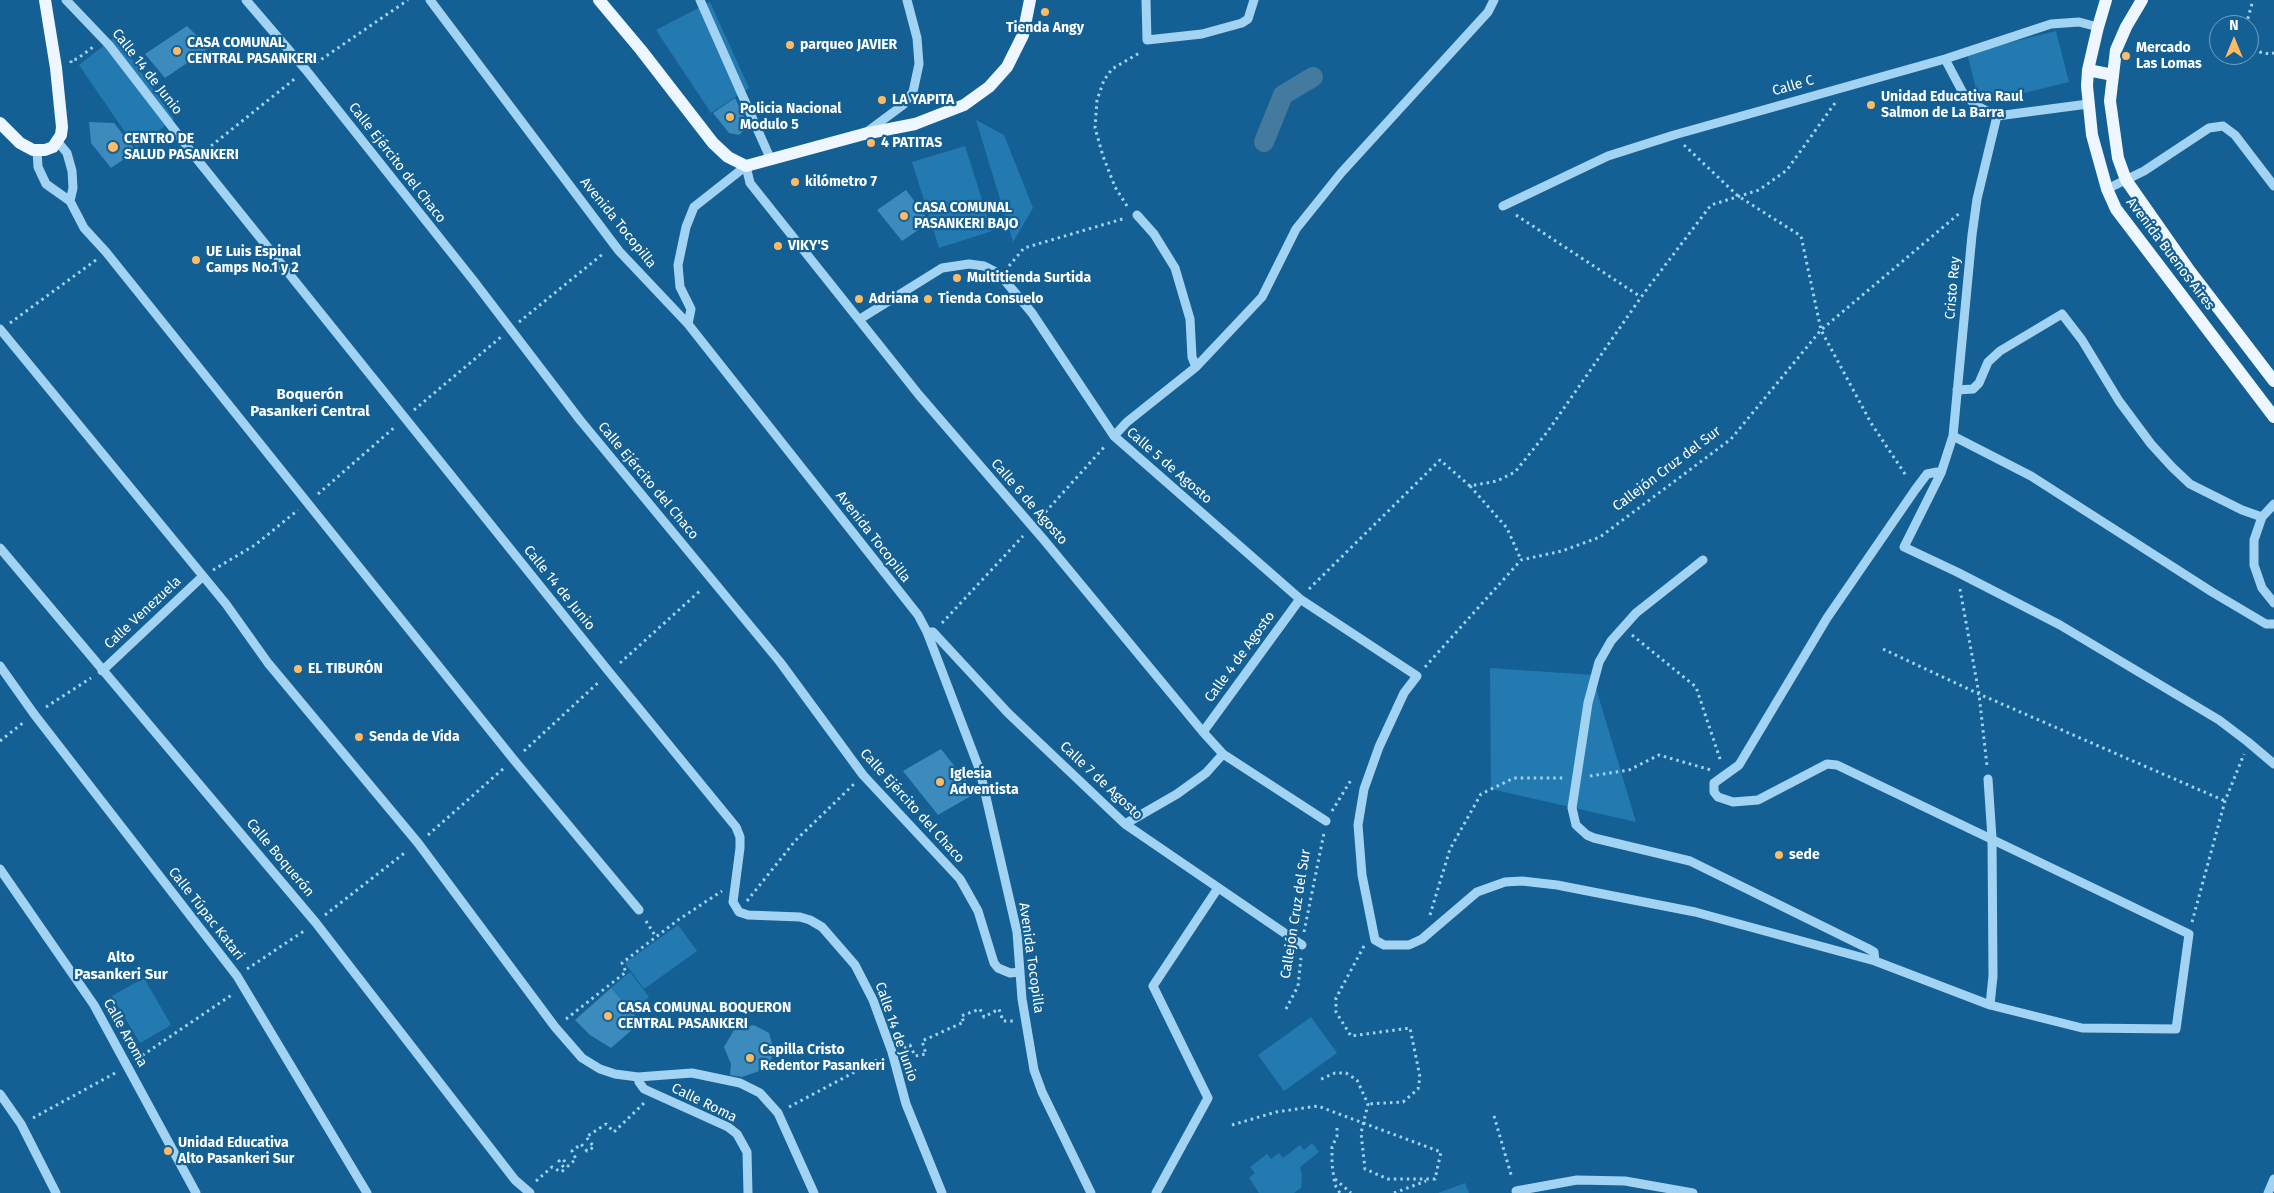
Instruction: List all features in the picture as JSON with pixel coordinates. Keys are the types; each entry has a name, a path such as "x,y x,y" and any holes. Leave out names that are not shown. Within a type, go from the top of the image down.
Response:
{"main road":[{"path":"0,123 27,148 37,150 49,149 58,142 62,127 56,68 45,0"},
{"path":"599,0 641,50 713,143 728,157 746,166 864,134 915,124 940,116 964,105 989,87 1007,67 1023,35 1030,0"},
{"name":"Avenida Buenos Aires","path":"2106,0 2088,70 2088,104 2097,158 2107,189 2116,209 2274,417"},
{"name":"Avenida Buenos Aires","path":"2142,0 2126,27 2120,42 2113,75 2110,101 2118,158 2126,180 2184,262 2274,381"},
{"path":"2088,70 2113,75"}],"street":[{"name":"Calle 14 de Junio","path":"66,0 103,39 610,673 736,827 740,837 740,848 733,902 739,912 748,916 800,917 822,927 856,965 873,1000 892,1052 906,1104 942,1193"},
{"name":"Calle Ejército del Chaco","path":"246,0 306,70 473,280 580,420 780,662 863,775 960,879 978,911 994,963 998,968 1010,973 1020,972"},
{"name":"Avenida Tocopilla","path":"430,0 619,251 688,324 918,615 927,632 980,771 1017,932 1026,1022 1034,1070 1042,1092 1091,1193"},
{"path":"700,0 772,160"},
{"path":"864,134 903,106 913,92 919,64 917,38 907,0"},
{"path":"1146,0 1147,40 1202,34 1242,23 1248,19 1254,0"},
{"path":"1114,436 1127,422 1196,367 1262,297 1296,229 1336,180 1488,12 1494,0"},
{"name":"Calle C","path":"1503,206 1608,156 1674,135 1945,59 2051,24 2079,22 2098,27"},
{"path":"1945,59 1963,92 1977,106 1997,116 2088,104"},
{"name":"Cristo Rey","path":"1957,572 1904,547 1941,473 1953,436 1977,199 1997,116"},
{"path":"2107,189 2126,180 2209,128 2223,126 2236,134 2274,186"},
{"path":"58,142 67,152 72,171 73,188 70,201"},
{"path":"37,150 38,167 46,184 70,201 84,228 106,252 514,760 639,910"},
{"path":"688,324 691,309 680,287 678,265 686,227 694,207 746,166"},
{"name":"Calle 6 de Agosto","path":"746,166 750,183 919,395 1044,540 1203,732 1223,754 1326,821"},
{"path":"1137,215 1154,234 1175,268 1190,319 1192,357 1196,367"},
{"name":"Calle 5 de Agosto","path":"860,319 942,268 969,264 977,265 984,266 1001,276 1032,313 1114,436 1300,599 1417,676"},
{"path":"1957,390 1973,388 1979,383 1988,362 2000,351 2062,314 2082,340 2119,400 2151,444 2172,467 2190,484 2242,510 2262,517"},
{"path":"0,329 226,604 268,663 418,843 555,1026 582,1058 615,1074 638,1077 692,1073 740,1083 760,1093 778,1113 814,1193"},
{"path":"1953,436 2031,476 2212,592 2266,624 2274,624"},
{"path":"1417,676 1404,693 1376,755 1364,789 1358,825 1362,875 1375,940 1384,945 1408,945 1422,939 1477,892 1505,882 1522,881 1695,912 1875,961 1990,1005 2082,1028 2176,1029 2189,934 1837,765 1827,764 1758,800 1742,802 1724,800 1718,798 1714,792 1714,783 1739,765 1827,618 1915,490 1927,474 1941,473"},
{"path":"2274,504 2262,517 2254,540 2254,565 2262,588 2274,604"},
{"name":"Calle Boquerón","path":"0,548 102,671 222,809 316,923 515,1180 528,1191"},
{"path":"1704,560 1636,613 1611,641 1599,662 1588,703 1576,778 1572,808 1576,825 1587,835 1594,838 1690,862 1867,948 1874,952 1875,961"},
{"path":"1957,572 2060,625 2219,720 2274,764"},
{"name":"Calle Venezuela","path":"102,671 203,576"},
{"name":"Calle 4 de Agosto","path":"1203,732 1300,599"},
{"name":"Calle 7 de Agosto","path":"927,632 933,632 1008,712 1125,824 1302,945"},
{"name":"Calle Túpac Katari","path":"0,666 34,714 237,976 367,1193"},
{"path":"1125,824 1191,783 1206,772 1223,754"},
{"path":"1988,779 1992,838 1993,976 1990,1005"},
{"name":"Calle Aroma","path":"0,869 94,1005 196,1193"},
{"path":"1156,1193 1208,1098 1153,986 1218,888"},
{"name":"Calle Roma","path":"638,1077 642,1086 653,1093 728,1127 737,1134 746,1152 748,1193"},
{"path":"0,1094 21,1124 56,1193"},
{"path":"2268,1193 2274,1179"},
{"path":"1516,1191 1586,1180 1625,1181 1689,1192"}],"path":[{"path":"2249,15 2253,0"},
{"path":"77,59 103,39"},
{"path":"1137,215 1127,206 1115,187 1095,128 1097,100 1104,80 1112,69 1141,52 1147,40"},
{"path":"2259,51 2274,53"},
{"path":"1470,486 1497,481 1515,472 1548,431 1641,297 1711,204 1759,190 1788,170 1832,108 1837,98 1837,88"},
{"path":"1674,135 1738,196 1801,236 1821,330 1872,423 1915,490"},
{"name":"Callejón Cruz del Sur","path":"1521,560 1562,551 1600,537 1730,439 1821,330 1977,199"},
{"path":"1503,206 1641,297"},
{"path":"1001,276 1024,248 1137,215"},
{"path":"0,329 106,252"},
{"path":"1300,599 1440,460 1470,486 1507,528 1521,560 1417,676"},
{"path":"1957,572 1979,694 1988,779"},
{"path":"237,976 316,923 418,843 514,760 712,580"},
{"path":"1623,627 1696,687 1726,774"},
{"path":"1883,649 1979,694 2226,801"},
{"path":"0,741 34,714 102,671"},
{"path":"2189,934 2226,801 2248,742"},
{"path":"1422,939 1450,849 1481,794 1514,778 1576,778 1629,770 1659,756 1726,774"},
{"path":"739,912 795,841 863,775"},
{"name":"Callejón Cruz del Sur","path":"1286,1009 1298,986 1302,945 1326,821"},
{"path":"555,1026 626,972 622,963 736,881"},
{"path":"639,910 656,937"},
{"path":"1368,1104 1403,1102 1418,1089 1420,1077 1410,1028 1351,1036 1336,1012 1336,998 1365,943 1375,940"},
{"path":"906,1055 903,1049 910,1045 915,1056 926,1054 922,1041 964,1022 961,1016 980,1010 984,1017 999,1009 1003,1020 1026,1022"},
{"path":"778,1113 892,1052"},
{"path":"1232,1125 1259,1116 1318,1106 1331,1111 1441,1152 1435,1179 1388,1179 1365,1169 1361,1133 1368,1104 1357,1080 1346,1073 1334,1073 1319,1080"},
{"path":"528,1191 552,1167 561,1172 565,1168 559,1161 563,1159 568,1166 576,1159 572,1151 581,1144 587,1151 594,1147 586,1137 606,1124 614,1132 653,1093"},
{"path":"1494,1116 1516,1191"},
{"path":"1337,1128 1337,1136 1332,1147 1334,1179 1340,1193"},
{"path":"1334,1179 1351,1193"},
{"path":"1394,1193 1430,1179"}],"shaded area":[{"path":"710,2 749,88 711,113 656,30"},
{"path":"2056,31 2069,82 1980,104 1967,53"},
{"path":"116,36 174,119 136,148 79,65"},
{"path":"976,120 1004,135 1033,208 1013,242"},
{"path":"965,146 992,231 939,248 912,162"},
{"path":"1490,668 1592,675 1636,822 1491,789"},
{"path":"678,925 697,951 644,989 625,963"},
{"path":"630,972 649,997 632,1012 611,988"},
{"path":"144,978 171,1025 140,1043 112,996"},
{"path":"1311,1017 1337,1053 1284,1091 1258,1055"},
{"path":"1312,1143 1319,1152 1300,1167 1302,1175 1301,1188 1294,1193 1259,1193 1249,1178 1255,1173 1250,1167 1267,1154 1271,1159 1279,1153 1283,1158 1300,1145 1304,1150"},
{"path":"1465,1183 1469,1193 1438,1193"}],"building":[{"name":"CASA COMUNAL CENTRAL PASANKERI","path":"187,26 209,48 165,78 145,54"},
{"name":"Policia Nacional Modulo 5","path":"735,98 746,121 746,128 739,135 729,133 713,113"},
{"name":"CENTRO DE SALUD PASANKERI","path":"89,122 114,123 136,151 111,168 91,143"},
{"name":"CASA COMUNAL PASANKERI BAJO","path":"906,190 930,222 902,241 877,210"},
{"name":"Iglesia Adventista","path":"941,749 976,793 938,815 903,771"},
{"name":"CASA COMUNAL BOQUERON CENTRAL PASANKERI","path":"611,988 641,1022 611,1048 590,1035 575,1020"},
{"name":"Capilla Cristo Redentor Pasankeri","path":"754,1025 769,1033 774,1051 768,1068 742,1077 730,1075 731,1064 724,1047 734,1030"}],"waterway":[{"path":"1264,142 1283,95 1313,77"}],"place":[{"name":"Tienda Angy","path":"1045,12"},
{"name":"parqueo JAVIER","path":"790,45"},
{"name":"CASA COMUNAL CENTRAL PASANKERI","path":"177,51"},
{"name":"Mercado Las Lomas","path":"2126,56"},
{"name":"LA YAPITA","path":"882,100"},
{"name":"Unidad Educativa Raul Salmon de La Barra","path":"1871,105"},
{"name":"Policia Nacional Modulo 5","path":"730,117"},
{"name":"4 PATITAS","path":"871,143"},
{"name":"CENTRO DE SALUD PASANKERI","path":"113,147"},
{"name":"kilómetro 7","path":"795,182"},
{"name":"CASA COMUNAL PASANKERI BAJO","path":"904,216"},
{"name":"VIKY'S","path":"778,246"},
{"name":"UE Luis Espinal Camps No.1 y 2","path":"196,260"},
{"name":"Multitienda Surtida","path":"957,278"},
{"name":"Adriana","path":"859,299"},
{"name":"Tienda Consuelo","path":"928,299"},
{"name":"EL TIBURÓN","path":"298,669"},
{"name":"Senda de Vida","path":"359,737"},
{"name":"Iglesia Adventista","path":"940,782"},
{"name":"sede","path":"1779,855"},
{"name":"CASA COMUNAL BOQUERON CENTRAL PASANKERI","path":"608,1016"},
{"name":"Capilla Cristo Redentor Pasankeri","path":"750,1058"},
{"name":"Unidad Educativa Alto Pasankeri Sur","path":"168,1151"}],"district":[{"name":"Boquerón Pasankeri Central","path":"310,404"},
{"name":"Alto Pasankeri Sur","path":"121,966"}]}
